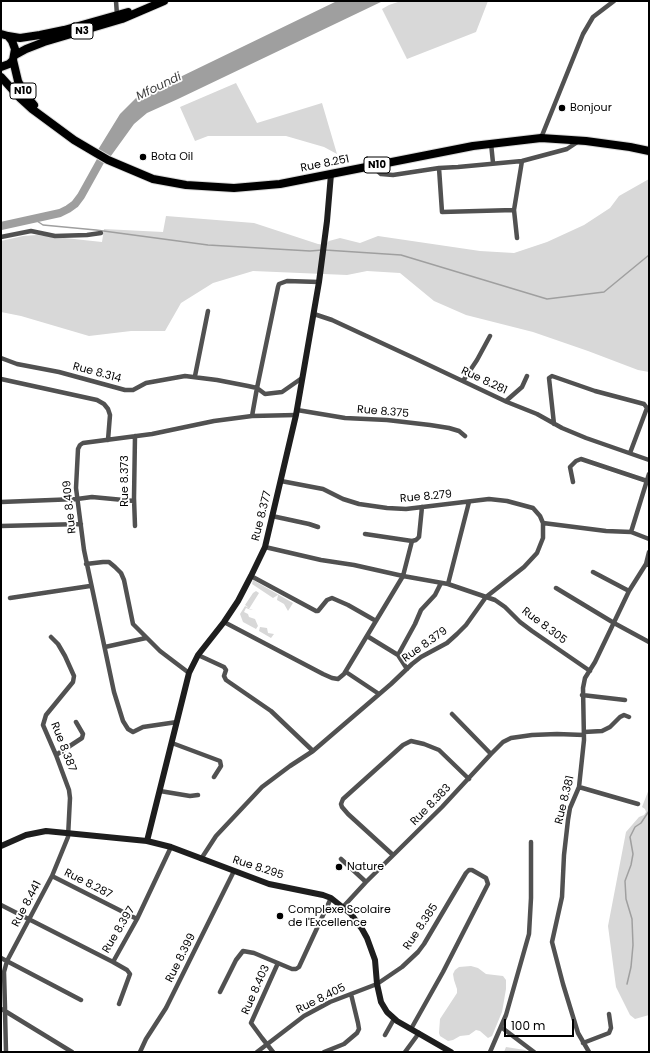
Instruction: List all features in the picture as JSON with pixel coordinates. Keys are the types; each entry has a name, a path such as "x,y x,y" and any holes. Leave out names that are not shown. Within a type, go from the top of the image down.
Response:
{"highway":[{"name":"N3","path":"1,68 9,64 26,49 44,42 122,19 164,1"},
{"name":"N3","path":"5,35 20,38 40,35 149,7"},
{"name":"N3","path":"5,35 14,45 14,58"},
{"name":"Rue 8.251","path":"14,58 18,81 24,93 44,116"},
{"name":"Rue 8.251","path":"1,77 32,109 44,116 74,140 96,153 108,160 153,179 186,185 213,188 258,187 491,143 541,138 580,140 649,151"}],"street":[{"path":"116,1 117,15"},
{"path":"541,138 582,34 594,17 614,1"},
{"path":"372,166 385,175 439,168 522,161 568,149 580,140"},
{"path":"491,143 493,163"},
{"path":"517,238 514,210 522,161"},
{"path":"439,168 442,212 514,210"},
{"name":"Rue 8.377","path":"147,841 189,673 198,655 224,622 251,576 265,547 297,412 323,254 331,174"},
{"path":"1,237 31,231 55,236 101,233"},
{"path":"252,416 256,388 279,284 287,281 319,282"},
{"path":"195,376 208,311"},
{"name":"Rue 8.281","path":"314,314 332,320 586,438 649,460"},
{"path":"463,381 481,355 490,336"},
{"name":"Rue 8.314","path":"1,358 18,364 59,372 125,390 133,390 146,383 185,376 195,376 256,388 265,394 282,392 302,378"},
{"path":"506,401 522,387 527,376"},
{"path":"554,424 549,378 552,376 644,404 647,408 630,453"},
{"path":"1,379 97,400 104,404 110,415 108,440"},
{"name":"Rue 8.409","path":"177,722 143,728 133,732 128,730 123,722 116,699 86,564 77,499 76,484 78,449 83,443 135,436 214,421 297,412"},
{"name":"Rue 8.375","path":"297,412 345,418 387,420 430,425 449,428 458,431 465,436"},
{"name":"Rue 8.373","path":"135,436 135,526"},
{"path":"573,482 570,467 576,461 581,459 647,483"},
{"path":"631,532 649,474"},
{"name":"Rue 8.279","path":"281,481 323,490 359,504 406,509 494,500 529,507 536,511 543,523"},
{"path":"1,502 77,499 92,496 134,501"},
{"path":"448,584 469,502"},
{"path":"365,534 412,542 419,537 422,507"},
{"path":"272,516 318,527"},
{"path":"543,523 606,531 631,532 649,539"},
{"name":"Rue 8.379","path":"202,859 216,836 262,787 313,751 421,657 447,643 457,634 466,625 486,597 524,567 537,553 543,538 543,523"},
{"path":"1,526 81,524"},
{"path":"224,622 332,678 338,679 346,672 403,576 412,542"},
{"name":"Rue 8.305","path":"265,547 321,560 354,565 448,584 494,600 505,607 526,626 590,671"},
{"path":"647,564 649,552"},
{"path":"86,564 109,562 115,566 121,573 124,580 133,624 146,638 189,673"},
{"name":"Rue 8.381","path":"589,1052 578,1033 552,942 562,897 564,855 570,808 579,787 584,734 582,695 584,682 629,591 647,564"},
{"path":"593,572 629,591"},
{"path":"251,576 316,611 318,611 327,600 332,598 348,605 376,621"},
{"path":"398,655 421,610 435,596 441,583"},
{"path":"10,598 90,586"},
{"path":"556,588 649,642"},
{"path":"367,636 398,655 407,669"},
{"name":"Rue 8.387","path":"51,637 58,644 74,676 74,679 52,706 43,720 45,731 69,790 68,833"},
{"path":"105,647 146,638"},
{"path":"198,655 224,667 226,670 224,676 226,680 271,711 313,751"},
{"path":"346,672 379,694"},
{"path":"582,695 625,700"},
{"path":"452,714 491,754"},
{"name":"Rue 8.383","path":"344,907 366,882 503,742 511,738 584,734 602,731 624,715 630,717"},
{"path":"56,755 82,738 83,734 76,722"},
{"path":"393,855 348,814 342,807 341,804 343,799 403,745 411,741 439,750 468,779"},
{"path":"172,743 220,761 221,766 214,777"},
{"path":"579,787 638,804"},
{"path":"160,791 190,796 198,795"},
{"name":"Rue 8.295","path":"1,846 32,833 46,831 147,841 171,847 269,884 331,898 344,907 357,921 367,938 374,960 377,984 384,1008 394,1019 450,1052"},
{"name":"Rue 8.441","path":"6,1052 3,1010 4,972 7,961 52,876 67,842 68,833"},
{"path":"490,1052 506,1015 528,934 531,898 531,842"},
{"name":"Rue 8.397","path":"1,905 114,962 137,920 171,847"},
{"path":"342,858 366,882"},
{"name":"Rue 8.385","path":"377,984 402,967 418,952 468,870 472,870 486,878 488,884 411,1029"},
{"name":"Rue 8.399","path":"140,1052 146,1039 166,1008 234,871"},
{"name":"Rue 8.287","path":"52,876 137,920"},
{"path":"220,992 236,960 242,952 254,953 292,969 299,967 331,898"},
{"path":"1,958 81,1000"},
{"path":"114,962 129,971 130,974 118,1004"},
{"name":"Rue 8.403","path":"266,1044 251,1022 278,963"},
{"name":"Rue 8.405","path":"257,1052 304,1016 330,1002 377,984"},
{"path":"324,1052 344,1044 357,1033 359,1029 351,994"},
{"path":"3,1010 72,1052"},
{"path":"583,1043 609,1033 611,1028 609,1014"},
{"path":"385,1035 394,1019"},
{"path":"501,1027 534,1052"},
{"path":"405,1052 419,1033"},
{"path":"266,1044 273,1052"}],"shaded area":[{"path":"401,1 488,1 476,32 407,59 382,9"},
{"path":"236,83 257,123 322,103 337,154 324,147 286,136 208,136 195,141 180,107"},
{"path":"649,179 649,372 638,370 533,332 466,315 434,301 400,273 367,271 347,275 253,271 213,283 181,303 165,331 131,331 89,336 21,316 1,312 1,241 23,236 37,235 102,242 104,229 163,232 166,216 254,223 325,245 329,241 340,238 360,243 378,236 480,251 514,253 547,242 584,225 610,208 619,196"},
{"path":"253,580 293,603 288,611 284,604 277,600 278,595 273,598 252,584"},
{"path":"256,591 259,593 249,609 253,610 251,610 246,608 244,612 248,614 249,617 255,619 258,626 256,629 243,622 240,614 245,606 249,608 245,605"},
{"path":"260,627 267,628 268,633 274,634 271,638 259,631"},
{"path":"649,789 649,1015 635,1019 630,1015 616,987 608,926 626,832 639,817 644,815 646,812 642,807"},
{"path":"471,966 478,968 486,974 503,976 506,980 502,1012 492,1036 488,1038 480,1031 476,1030 469,1035 460,1036 448,1041 440,1036 440,1019 457,993 453,974 459,967"},
{"path":"506,1047 525,1050 529,1052 504,1052"}],"water":[{"path":"337,1 383,1 147,113 134,124 108,160 96,153 120,114 138,96"}],"waterway":[{"name":"Mfoundi","path":"1,226 60,213 68,209 75,204 81,196 106,151"},
{"path":"34,219 43,225 96,230 208,245 310,251 322,250"},
{"path":"325,250 401,255 547,299 604,292 649,255"},
{"path":"627,984 631,967 633,945 632,919 626,899 625,881 631,865 633,854 630,837 635,827 641,823 649,811"}],"place":[{"name":"Bonjour","path":"562,108"},
{"name":"Bota Oil","path":"143,157"},
{"name":"Nature","path":"339,867"},
{"name":"Complexe Scolaire de l'Excellence","path":"280,916"}]}
